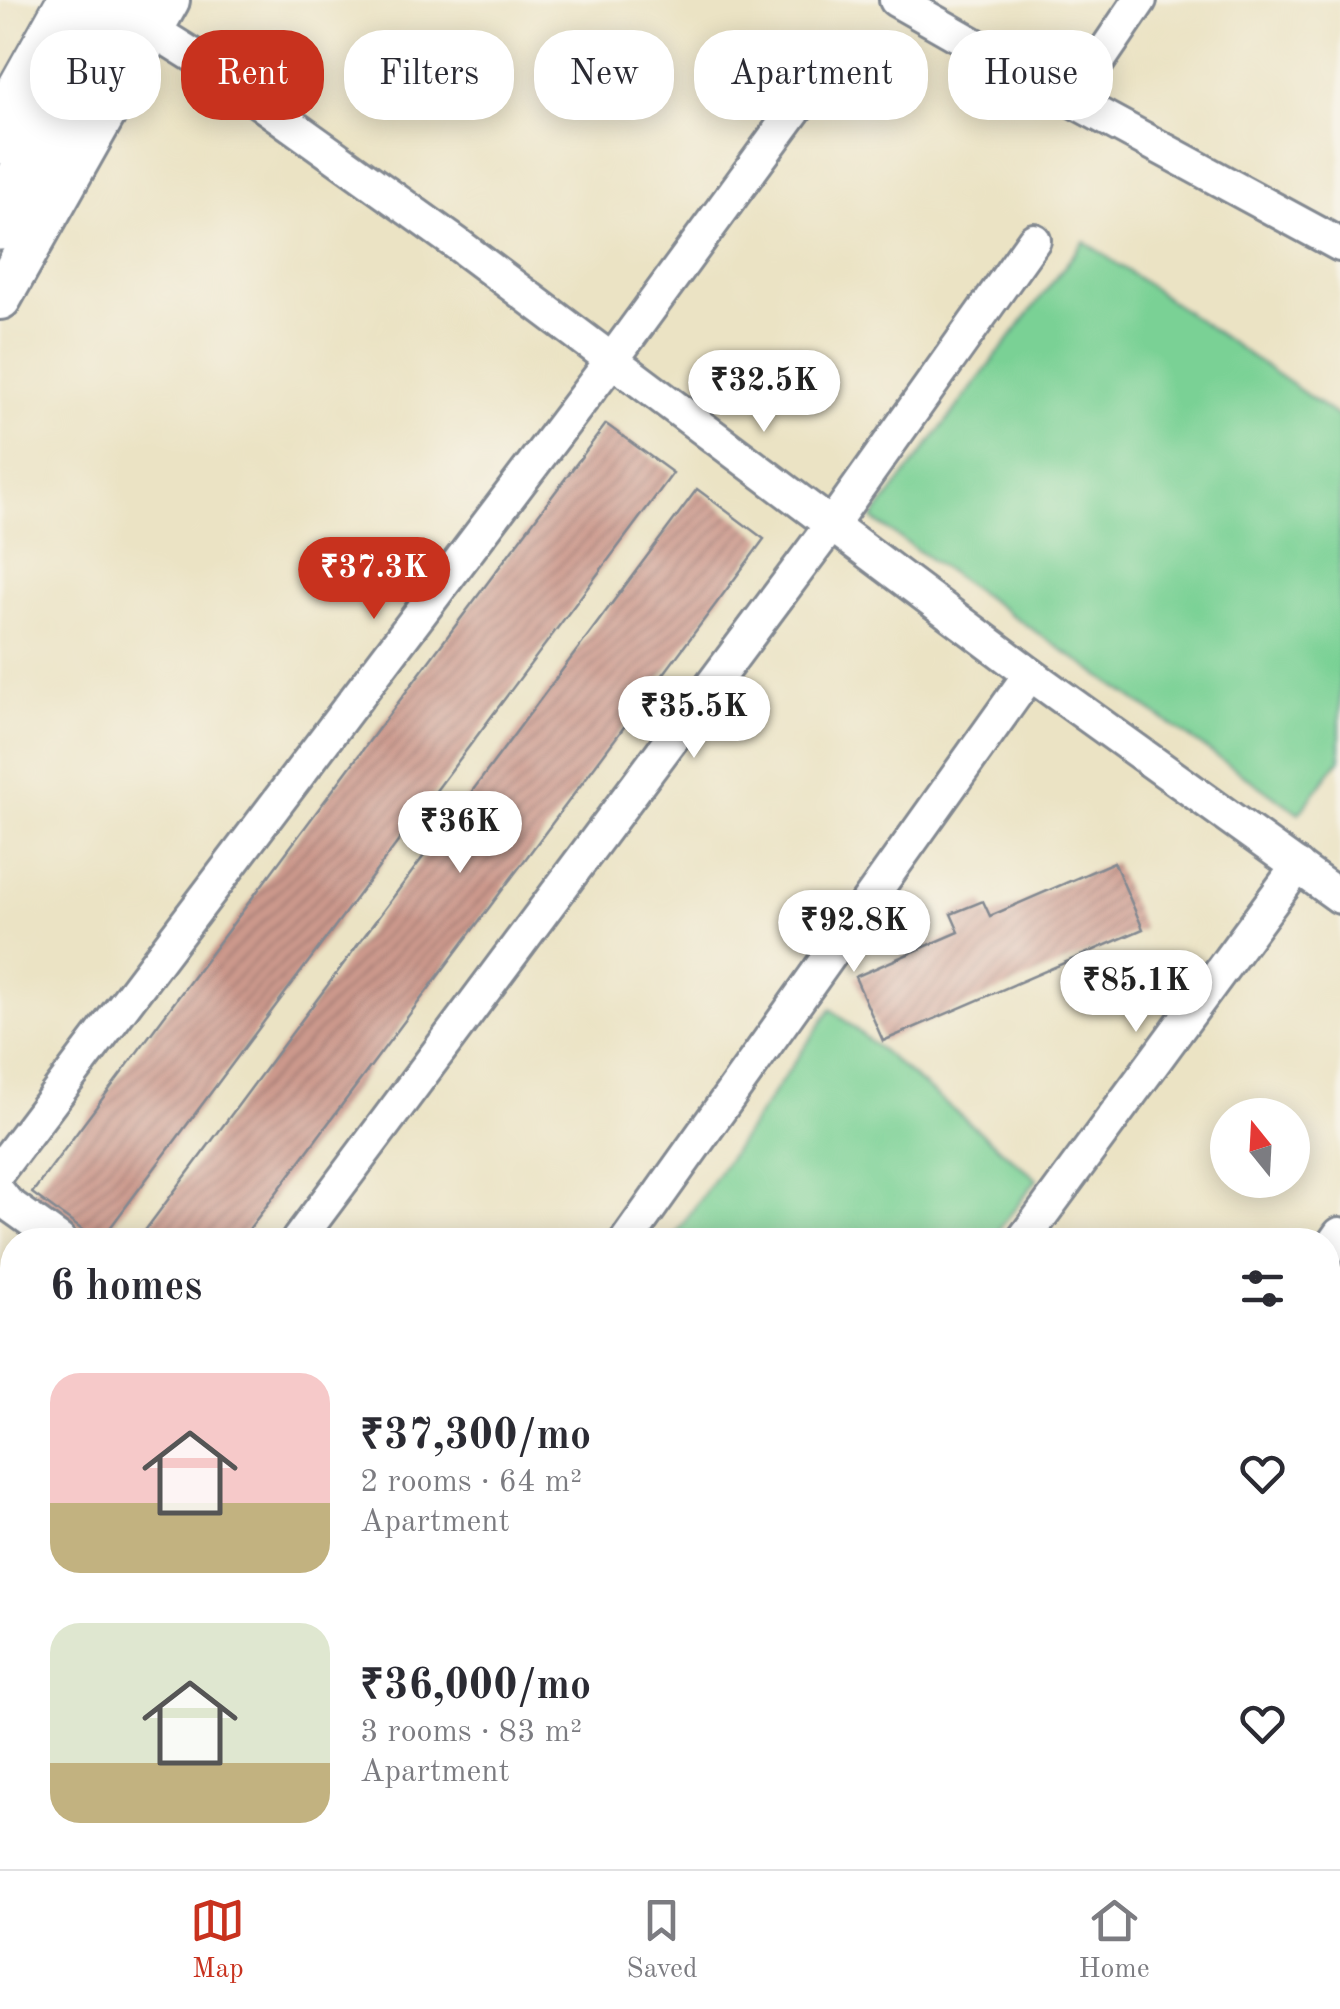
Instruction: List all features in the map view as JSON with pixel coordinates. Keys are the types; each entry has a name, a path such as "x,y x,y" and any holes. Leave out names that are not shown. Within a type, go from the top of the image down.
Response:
{"highway":[{"path":"0,222 148,10"},
{"path":"0,136 64,22"}],"street":[{"path":"896,0 949,30"},
{"path":"1113,40 1140,0"},
{"path":"0,298 148,10 200,59 399,202 1030,674 1340,897"},
{"path":"0,74 64,22"},
{"path":"0,1169 612,360 787,120"},
{"path":"1109,120 1340,245"},
{"path":"307,1228 832,524 1034,240"},
{"path":"635,1228 1030,674"},
{"path":"1032,1228 1298,866"},
{"path":"0,1194 42,1228"}],"green space":[{"path":"1084,241 1340,418 1340,759 1299,813 872,519"},
{"path":"831,1009 1037,1179 1000,1228 680,1228"}],"building":[{"path":"606,424 673,473 110,1228 80,1228 32,1193"},
{"path":"697,489 764,539 250,1228 147,1228"},
{"path":"1114,862 1143,929 883,1041 855,977 959,932 951,914 983,901 990,916"}]}
